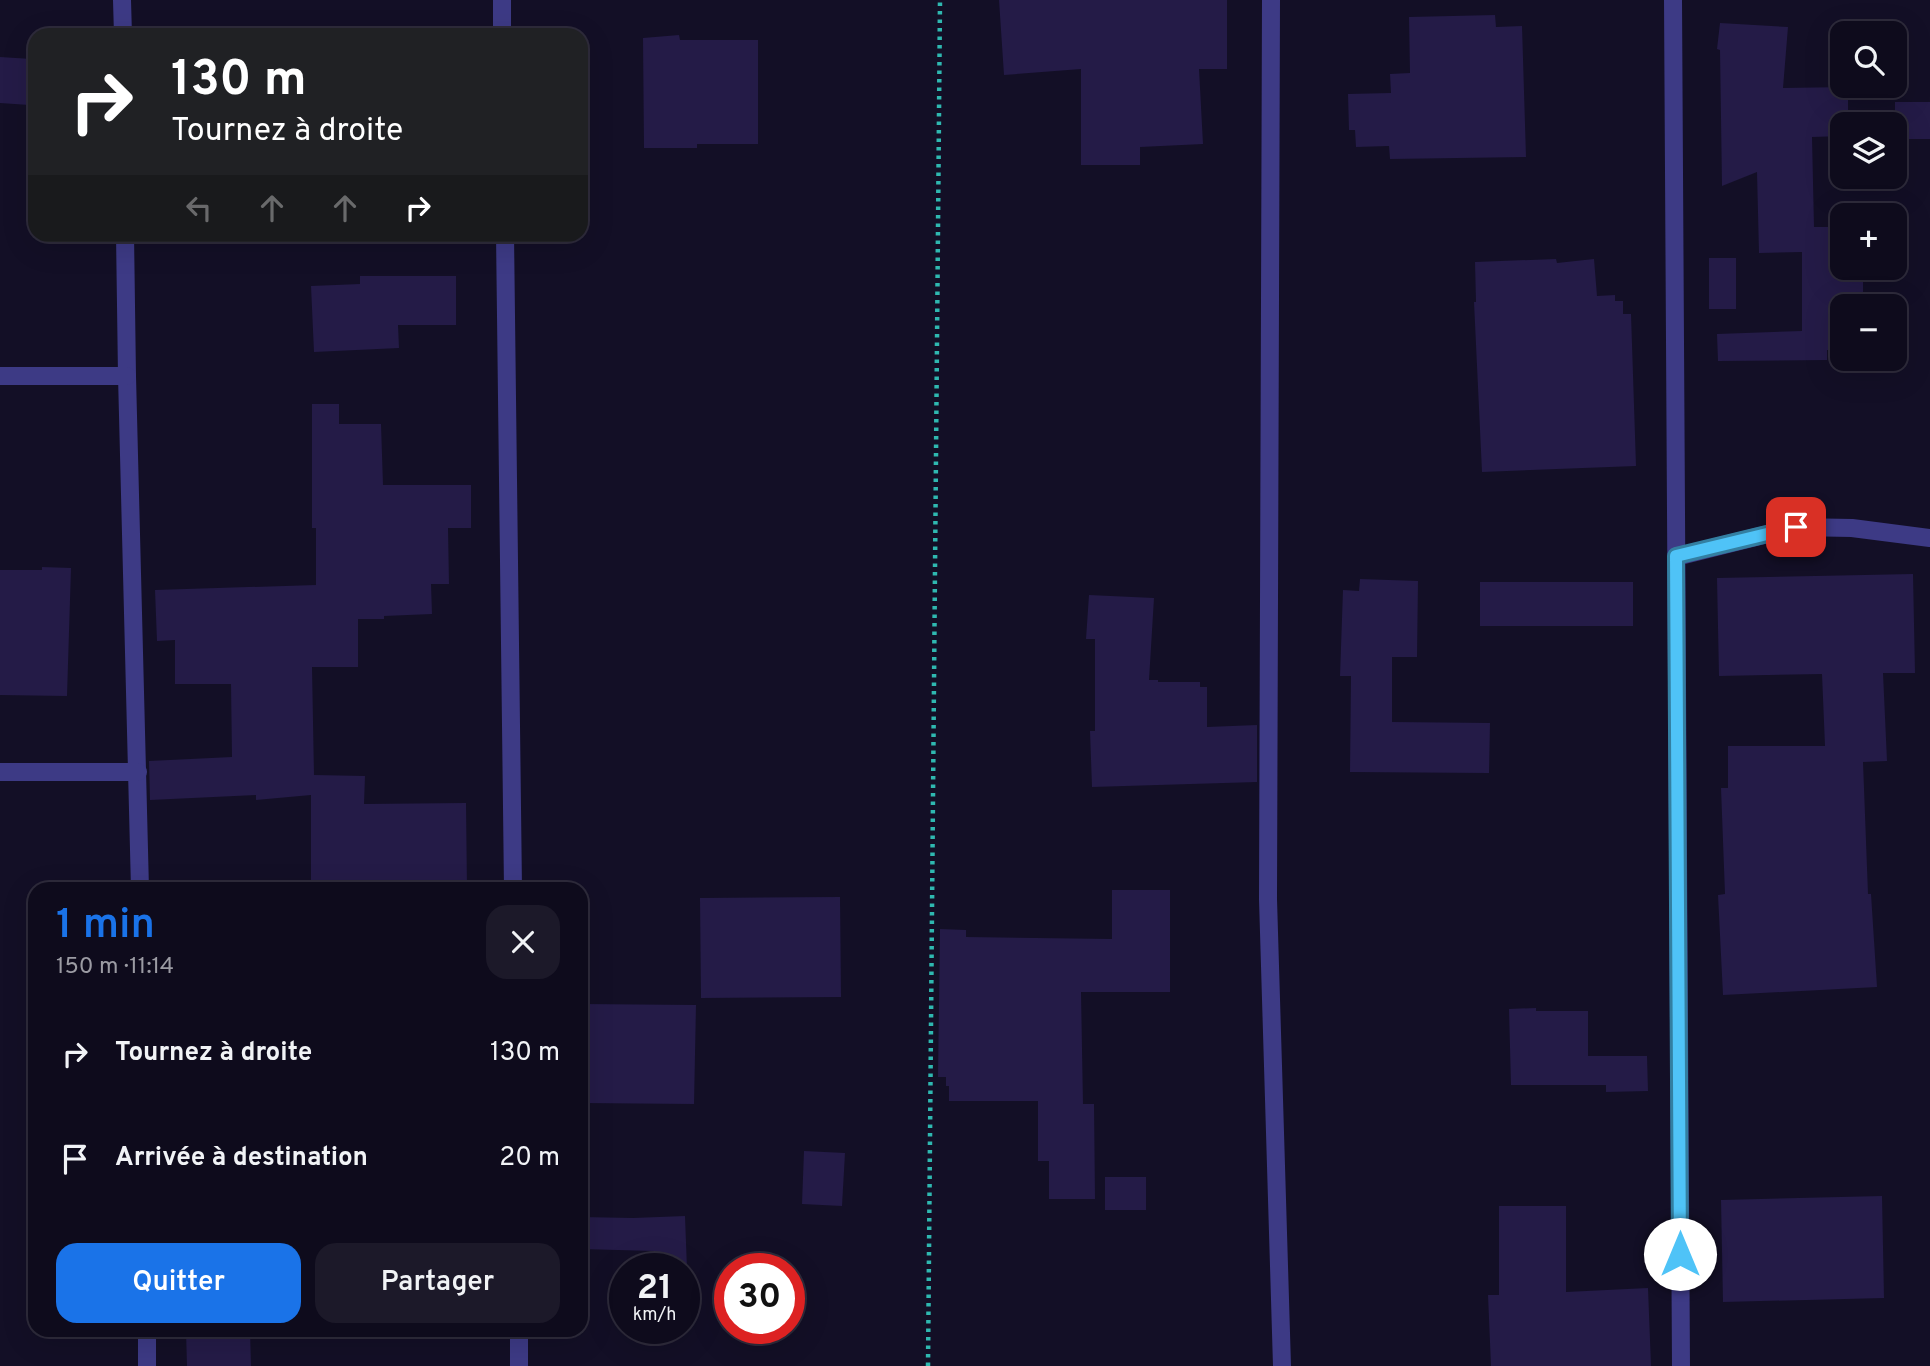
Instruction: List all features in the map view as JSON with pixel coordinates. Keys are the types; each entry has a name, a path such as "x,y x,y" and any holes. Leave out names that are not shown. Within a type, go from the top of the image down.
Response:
{"street":[{"path":"122,0 123,28"},
{"path":"502,0 502,28"},
{"path":"1271,0 1268,899 1282,1366"},
{"path":"1673,0 1681,1366"},
{"path":"125,242 140,882"},
{"path":"505,242 513,882"},
{"path":"0,376 127,376"},
{"path":"1676,556 1796,527 1852,528 1930,538"},
{"path":"0,772 138,772"},
{"path":"147,1337 147,1366"},
{"path":"519,1337 519,1366"}],"path":[{"path":"929,1366 940,0"}],"building":[{"path":"999,0 1227,0 1227,69 1199,69 1203,144 1140,147 1140,165 1081,165 1081,69 1004,75"},
{"path":"1495,15 1496,27 1522,26 1526,157 1390,159 1389,146 1356,147 1355,130 1349,130 1348,94 1391,93 1390,74 1410,73 1409,17"},
{"path":"1720,23 1788,27 1783,88 1830,87 1830,98 1848,98 1848,112 1830,112 1830,136 1812,137 1814,227 1830,227 1830,280 1863,280 1863,294 1830,294 1830,350 1827,350 1827,360 1718,361 1717,334 1802,331 1802,252 1759,253 1757,172 1722,186 1720,50 1717,49"},
{"path":"679,35 680,40 758,40 758,144 697,144 697,148 644,148 643,38"},
{"path":"0,57 28,59 28,105 0,103"},
{"path":"1895,102 1930,102 1930,139 1907,139 1907,112 1895,112"},
{"path":"1709,258 1736,258 1736,309 1709,309"},
{"path":"1556,259 1557,263 1594,259 1597,296 1615,295 1615,301 1623,301 1623,314 1631,314 1636,466 1482,472 1474,302 1475,262"},
{"path":"360,276 456,276 456,325 398,325 399,348 314,352 311,286 360,284"},
{"path":"312,404 339,404 339,424 381,424 383,485 471,485 471,528 448,528 449,584 431,584 432,614 358,619 358,667 312,667 314,775 365,776 364,804 466,803 467,882 311,882 311,795 256,800 256,795 150,800 149,761 232,757 231,684 175,684 175,640 157,641 155,590 316,585 316,528 312,528"},
{"path":"42,567 71,568 67,696 0,695 0,570 42,570"},
{"path":"1913,574 1915,673 1883,673 1887,761 1863,762 1868,894 1871,894 1877,987 1723,995 1718,895 1725,894 1721,788 1728,788 1728,746 1825,746 1822,674 1719,676 1717,578"},
{"path":"1360,579 1418,581 1417,657 1392,657 1392,722 1490,723 1489,773 1350,772 1351,676 1340,676 1343,590 1359,591"},
{"path":"1480,582 1633,582 1633,626 1480,626"},
{"path":"1089,595 1154,598 1149,680 1200,682 1200,687 1207,687 1207,727 1257,725 1257,782 1092,787 1090,731 1095,731 1095,639 1086,639"},
{"path":"1112,890 1170,890 1170,992 1081,992 1083,1104 1094,1104 1095,1199 1049,1199 1049,1161 1038,1161 1038,1101 949,1101 946,1077 938,1077 940,929 966,930 966,937 1112,939"},
{"path":"840,897 841,997 701,998 700,898"},
{"path":"588,1004 696,1005 694,1104 588,1103"},
{"path":"1536,1008 1536,1011 1588,1011 1588,1056 1647,1056 1648,1091 1606,1092 1606,1085 1511,1085 1509,1009"},
{"path":"804,1151 845,1153 842,1206 802,1204"},
{"path":"1105,1177 1146,1177 1146,1210 1105,1210"},
{"path":"1882,1196 1884,1298 1723,1302 1721,1200"},
{"path":"1499,1206 1566,1206 1566,1292 1648,1288 1651,1366 1491,1366 1488,1295 1499,1295"},
{"path":"685,1216 686,1253 588,1249 588,1217"},
{"path":"186,1337 250,1337 251,1366 187,1366"}],"route":[{"path":"1680,1254 1676,556 1796,527"}]}
